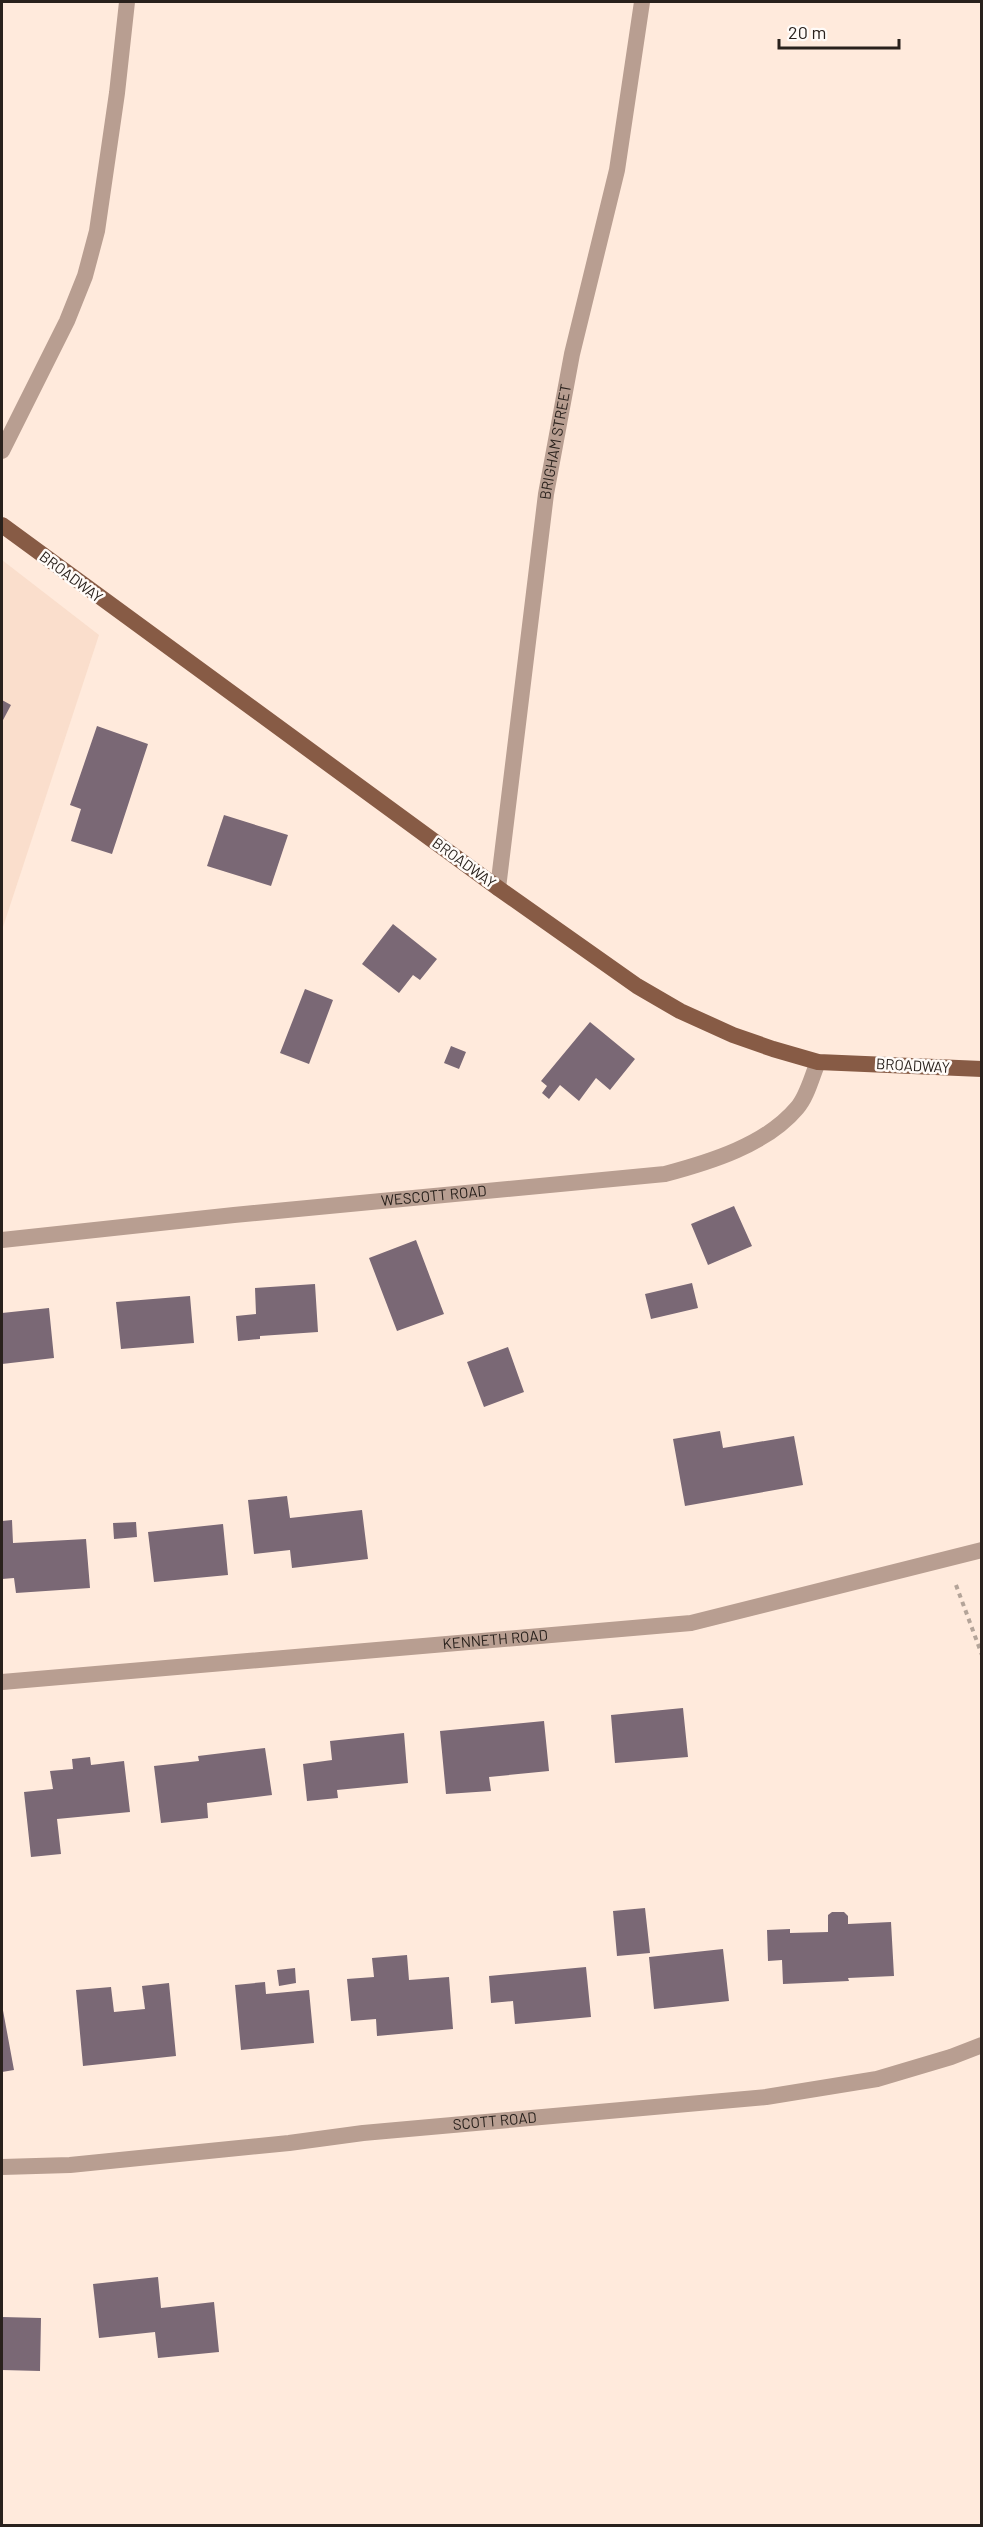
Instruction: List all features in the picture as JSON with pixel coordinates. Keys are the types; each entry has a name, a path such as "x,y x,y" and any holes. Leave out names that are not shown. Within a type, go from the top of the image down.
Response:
{"main road":[{"name":"BROADWAY","path":"2,525 498,888 638,986 680,1011 733,1035 818,1062 981,1069"}],"street":[{"path":"2,451 67,321 88,265 97,231 116,105 127,2"},
{"name":"BRIGHAM STREET","path":"498,888 546,494 573,354 617,171 642,2"},
{"name":"WESCOTT ROAD","path":"2,1240 665,1174 734,1153 782,1122 798,1107 818,1062"},
{"name":"KENNETH ROAD","path":"2,1682 691,1623 981,1550"},
{"name":"SCOTT ROAD","path":"2,2167 70,2165 289,2143 363,2133 766,2097 877,2079 951,2057 981,2045"}],"path":[{"path":"946,1559 981,1655"}],"shaded area":[{"path":"2,560 99,635 2,930"}],"building":[{"path":"2,700 11,705 2,722"},
{"path":"97,726 148,744 112,854 71,841 81,809 70,805"},
{"path":"224,815 288,835 271,886 207,866"},
{"path":"393,924 437,959 420,980 413,975 399,993 362,964"},
{"path":"305,989 333,1000 309,1064 280,1053"},
{"path":"590,1022 635,1059 610,1090 596,1078 579,1101 560,1085 549,1099 542,1093 547,1086 541,1081"},
{"path":"451,1046 466,1052 459,1069 444,1063"},
{"path":"734,1206 752,1246 708,1265 691,1224"},
{"path":"416,1240 444,1314 397,1331 369,1258"},
{"path":"692,1283 698,1308 651,1319 645,1294"},
{"path":"315,1284 318,1332 260,1336 260,1339 238,1341 236,1316 256,1314 255,1288"},
{"path":"190,1296 194,1343 121,1349 116,1302"},
{"path":"49,1308 54,1358 2,1364 2,1313"},
{"path":"508,1347 524,1392 484,1407 467,1362"},
{"path":"720,1431 723,1448 794,1436 803,1485 685,1506 673,1439"},
{"path":"287,1496 290,1518 362,1510 368,1559 292,1568 290,1550 254,1554 248,1500"},
{"path":"12,1520 13,1543 86,1539 90,1588 16,1593 14,1578 2,1579 2,1521"},
{"path":"136,1522 137,1537 114,1539 113,1523"},
{"path":"223,1524 228,1575 154,1582 148,1532"},
{"path":"683,1708 688,1757 615,1763 611,1715"},
{"path":"544,1721 549,1771 489,1777 491,1791 446,1794 440,1731"},
{"path":"404,1733 408,1783 337,1790 338,1798 307,1801 303,1764 332,1760 330,1741"},
{"path":"265,1748 272,1795 207,1803 208,1818 161,1823 154,1766 199,1761 198,1756"},
{"path":"90,1757 91,1765 124,1761 130,1812 57,1819 61,1854 31,1857 24,1792 53,1789 50,1771 73,1769 72,1759"},
{"path":"645,1908 650,1953 617,1956 613,1911"},
{"path":"832,1912 844,1912 848,1916 848,1924 891,1922 894,1976 783,1984 782,1960 768,1961 767,1930 790,1929 790,1933 828,1932 828,1915"},
{"path":"723,1949 729,2001 654,2009 649,1957"},
{"path":"407,1955 409,1980 449,1977 453,2029 377,2036 376,2019 351,2021 347,1979 374,1977 372,1958"},
{"path":"586,1967 591,2017 515,2024 513,2001 491,2003 489,1976"},
{"path":"295,1968 296,1983 279,1986 277,1970"},
{"path":"265,1982 266,1994 309,1990 314,2043 241,2050 235,1985"},
{"path":"169,1983 176,2056 83,2066 76,1990 111,1987 114,2012 145,2009 142,1986"},
{"path":"2,2005 14,2070 2,2072"},
{"path":"158,2277 161,2308 214,2302 219,2352 158,2358 155,2332 99,2338 93,2284"},
{"path":"2,2317 41,2318 40,2371 2,2370"}]}
